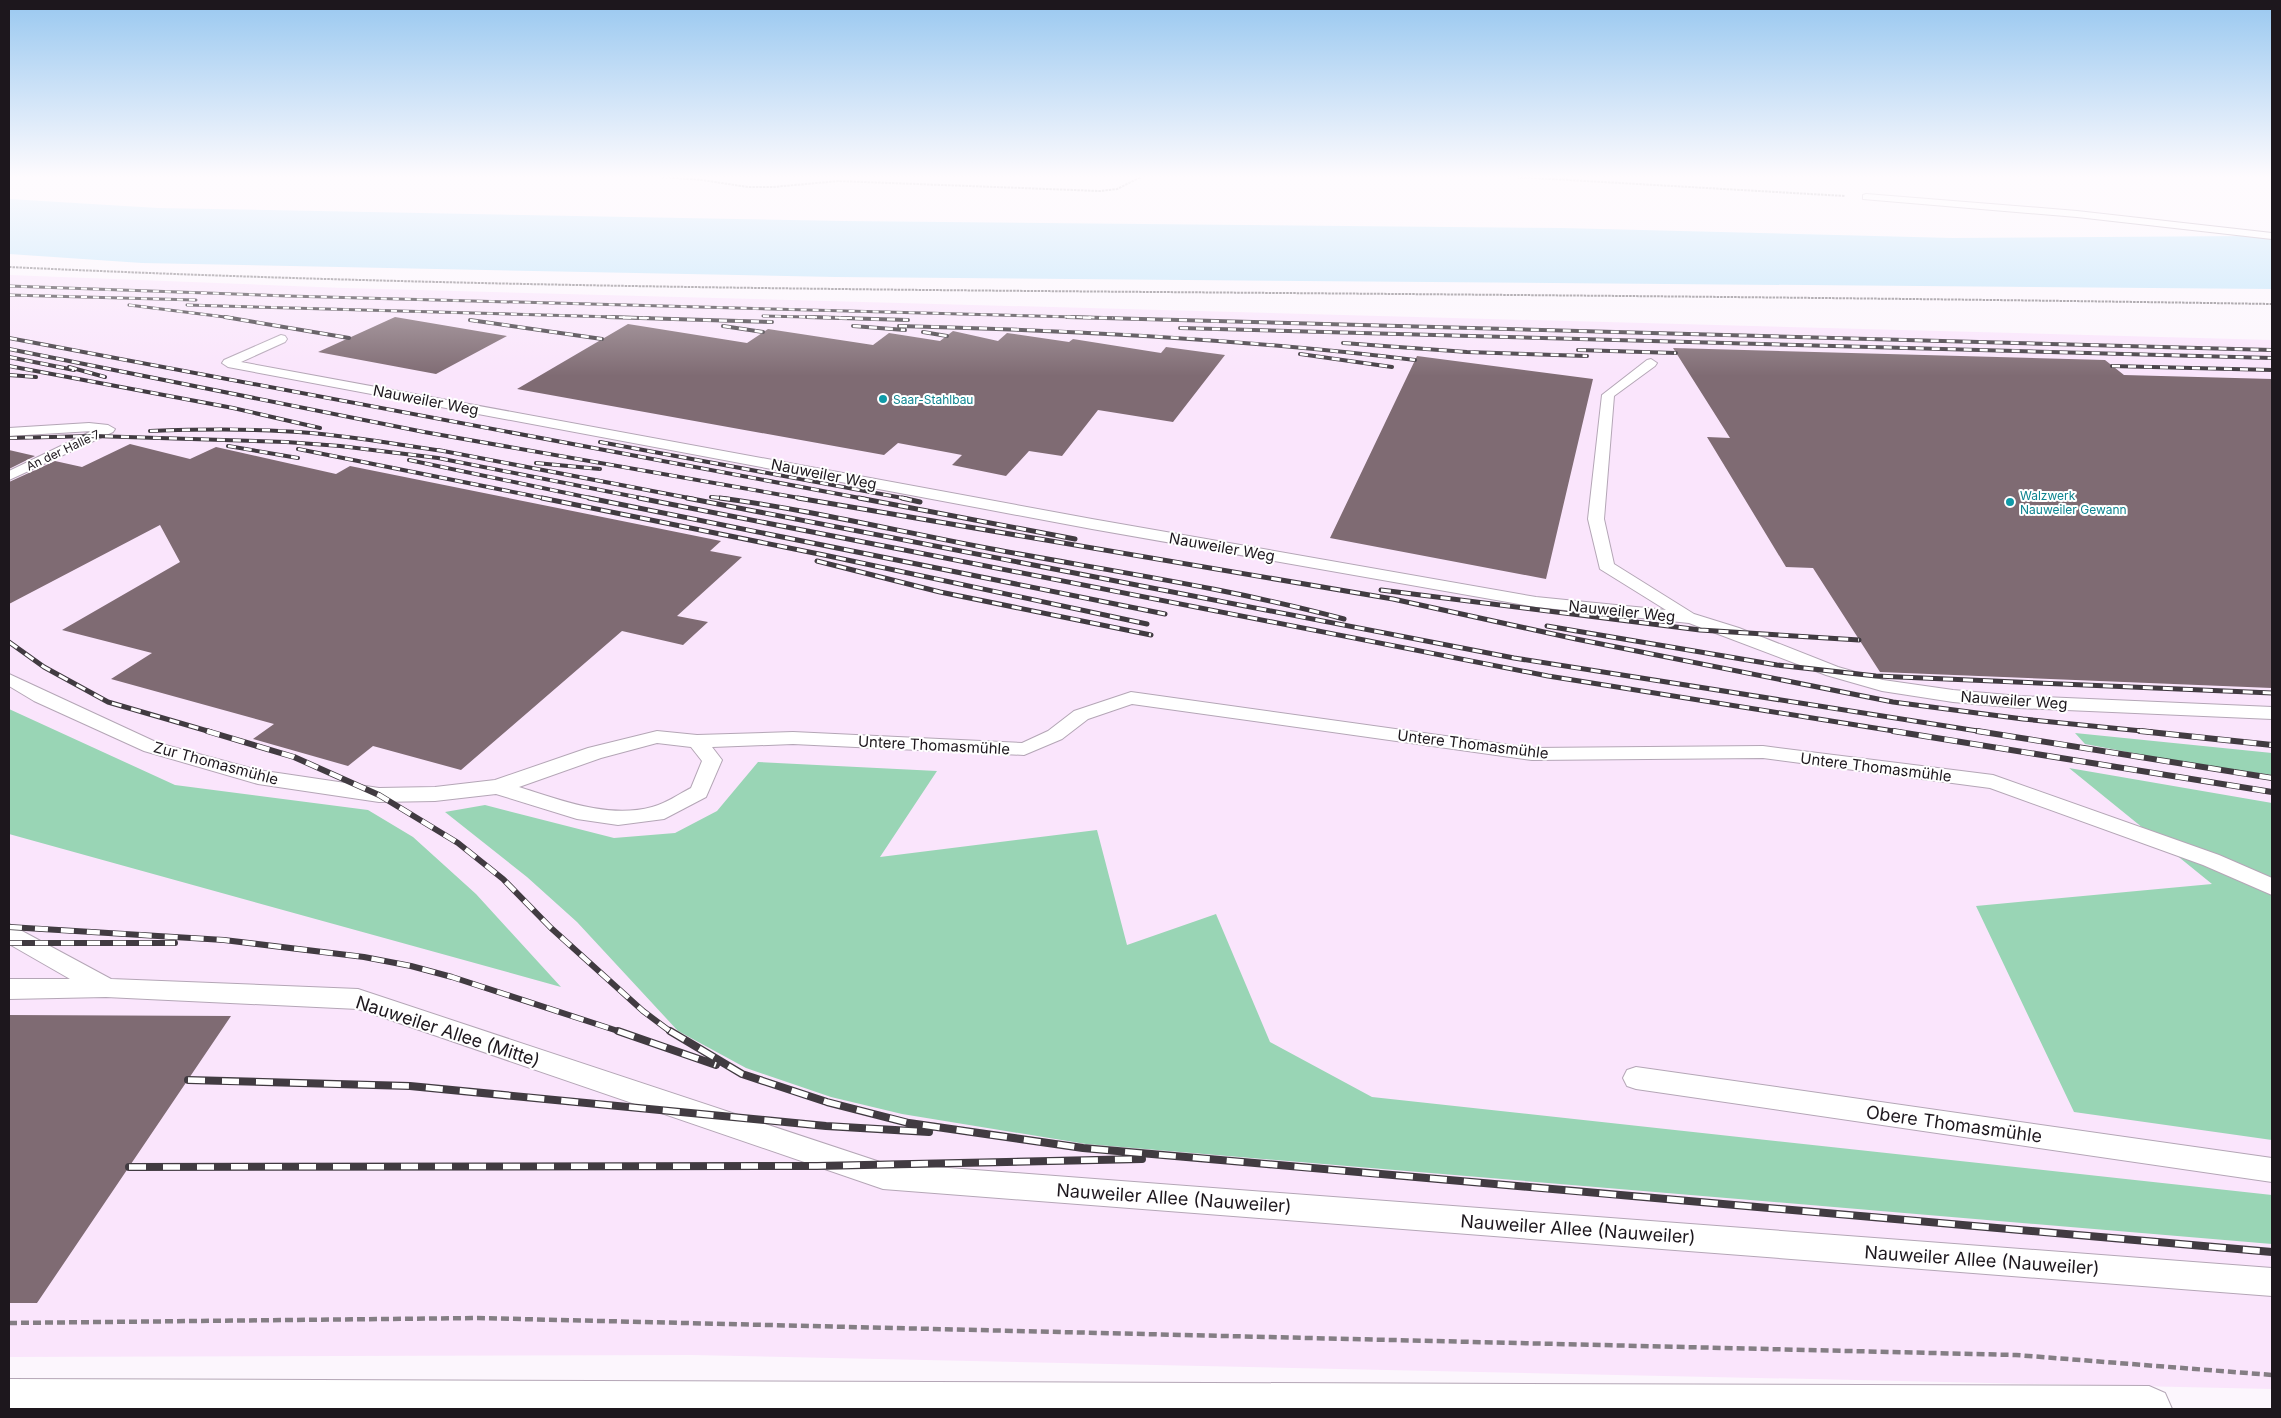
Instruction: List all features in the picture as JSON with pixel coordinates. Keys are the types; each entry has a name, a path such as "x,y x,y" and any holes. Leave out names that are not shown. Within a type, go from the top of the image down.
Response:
{"main road":[{"path":"9,1402 2149,1409"}],"lane":[{"name":"Nauweiler Weg","path":"282,339 228,363 1082,522 1527,600 1691,618 1733,632 1832,671 1882,685 1953,696 2019,702 2272,713"},
{"path":"1651,363 1608,395 1596,518 1606,566 1691,618"},
{"name":"An der Halle 7","path":"9,432 89,427 108,429 9,476"},
{"name":"Zur Thomasmühle","path":"9,679 41,697 151,747 258,777 379,795 435,794 497,788"},
{"name":"Untere Thomasmühle","path":"497,788 595,753 657,737 698,742 793,738 1024,749 1055,736 1081,715 1131,698 1532,754 1763,752 1993,782 2210,860 2272,887"},
{"path":"497,788 576,812 618,818 656,814 698,792 712,760 698,742"},
{"name":"Nauweiler Allee (Mitte)","path":"9,933 107,988 358,999 883,1176"},
{"path":"9,988 107,988"},
{"name":"Obere Thomasmühle","path":"1636,1078 2272,1170"},
{"name":"Nauweiler Allee (Nauweiler)","path":"883,1176 2272,1282"}],"path":[{"path":"9,267 226,277 697,288 2272,304"},
{"path":"9,1323 477,1318 1292,1336 2016,1355 2272,1375"}],"shaded area":[{"path":"9,275 344,288 2272,340 2272,1389 692,1355 9,1357"}],"green space":[{"path":"9,709 175,785 368,810 413,837 476,894 561,987 9,834"},
{"path":"2075,733 2272,753 2272,775 2180,762 2085,744"},
{"path":"758,762 937,771 880,857 1097,830 1127,945 1216,914 1270,1042 1372,1097 2272,1195 2272,1244 1086,1144 902,1114 831,1097 746,1068 678,1031 577,922 527,877 445,812 485,805 614,838 675,833 717,811"},
{"path":"2069,768 2272,803 2272,1140 2074,1112 1976,906 2212,884"}],"water":[{"path":"9,243 2272,243 2272,289 835,277 142,263 9,254"}],"building":[{"path":"395,317 507,336 436,374 318,352"},
{"name":"Saar-Stahlbau","path":"628,324 747,343 768,329 873,345 889,333 940,341 953,331 998,341 1007,333 1069,342 1073,339 1161,353 1166,347 1225,355 1173,422 1098,410 1062,456 1029,451 1006,476 952,465 962,455 898,443 884,455 517,389"},
{"name":"Walzwerk Nauweiler Gewann","path":"1673,348 2105,360 2124,375 2272,379 2272,688 1880,672 1813,568 1786,567 1707,437 1730,438"},
{"path":"1417,356 1593,379 1546,579 1330,538"},
{"path":"130,444 190,459 216,447 336,474 350,466 721,541 710,551 742,557 677,616 708,622 683,645 622,631 461,770 373,746 348,766 253,739 274,724 111,679 152,653 62,630 180,562 160,525 9,604 9,482 55,461 82,467"},
{"path":"9,450 35,456 9,469"},
{"path":"9,1015 231,1016 37,1303 9,1303"}],"railway":[{"path":"9,286 288,296 1113,318"},
{"path":"9,295 196,300"},
{"path":"129,305 225,317"},
{"path":"187,305 650,318"},
{"path":"763,316 852,318"},
{"path":"225,317 233,318"},
{"path":"225,317 349,338"},
{"path":"607,317 772,322"},
{"path":"807,317 908,320"},
{"path":"1067,317 2272,350"},
{"path":"470,320 602,339"},
{"path":"723,326 763,332"},
{"path":"853,326 905,330"},
{"path":"899,326 1028,330 1222,341 1415,360"},
{"path":"1180,328 2272,358"},
{"path":"923,332 947,336"},
{"path":"9,338 865,499"},
{"path":"1343,343 1467,352 1587,356"},
{"path":"9,349 424,432 805,499"},
{"path":"1578,350 1676,353"},
{"path":"1300,354 1392,367"},
{"path":"9,357 74,370"},
{"path":"9,366 233,408 320,428"},
{"path":"2112,366 2272,370"},
{"path":"69,367 105,377"},
{"path":"9,375 36,377"},
{"path":"150,431 230,429 291,431 441,451"},
{"path":"9,438 94,436 286,442 340,446 438,458 646,499"},
{"path":"600,442 908,499"},
{"path":"228,446 298,458"},
{"path":"298,449 548,499"},
{"path":"441,451 694,499"},
{"path":"409,460 595,499"},
{"path":"536,463 600,469"},
{"path":"711,497 730,499"},
{"path":"542,498 824,555 1147,624"},
{"path":"589,498 1165,614"},
{"path":"639,498 1548,676 1900,732"},
{"path":"687,498 1514,658 1984,732"},
{"path":"720,498 789,509 992,549 1213,589 1344,619"},
{"path":"798,498 1393,599 1576,639 1893,702 2023,719 2152,732"},
{"path":"859,498 1075,539"},
{"path":"902,498 920,502"},
{"path":"817,561 940,592 1151,635"},
{"path":"1381,590 1700,630 1859,640"},
{"path":"1547,626 1777,665 1876,676 2272,693"},
{"path":"9,642 44,667 108,702 211,732"},
{"path":"207,731 294,757 379,795 458,843 503,879 551,928 643,1011 671,1032"},
{"path":"1893,731 2272,792"},
{"path":"1977,731 2272,778"},
{"path":"2140,731 2272,745"},
{"path":"9,927 224,940 364,957 411,966 452,977 619,1031"},
{"path":"9,943 175,943"},
{"path":"619,1031 716,1065"},
{"path":"670,1031 742,1074 827,1102 909,1123 1083,1148 2272,1252"},
{"path":"188,1080 410,1086 826,1126 929,1132"},
{"path":"129,1167 817,1166 1142,1159"}],"place":[{"name":"Saar-Stahlbau","path":"883,399"},
{"name":"Walzwerk Nauweiler Gewann","path":"2010,502"}]}
